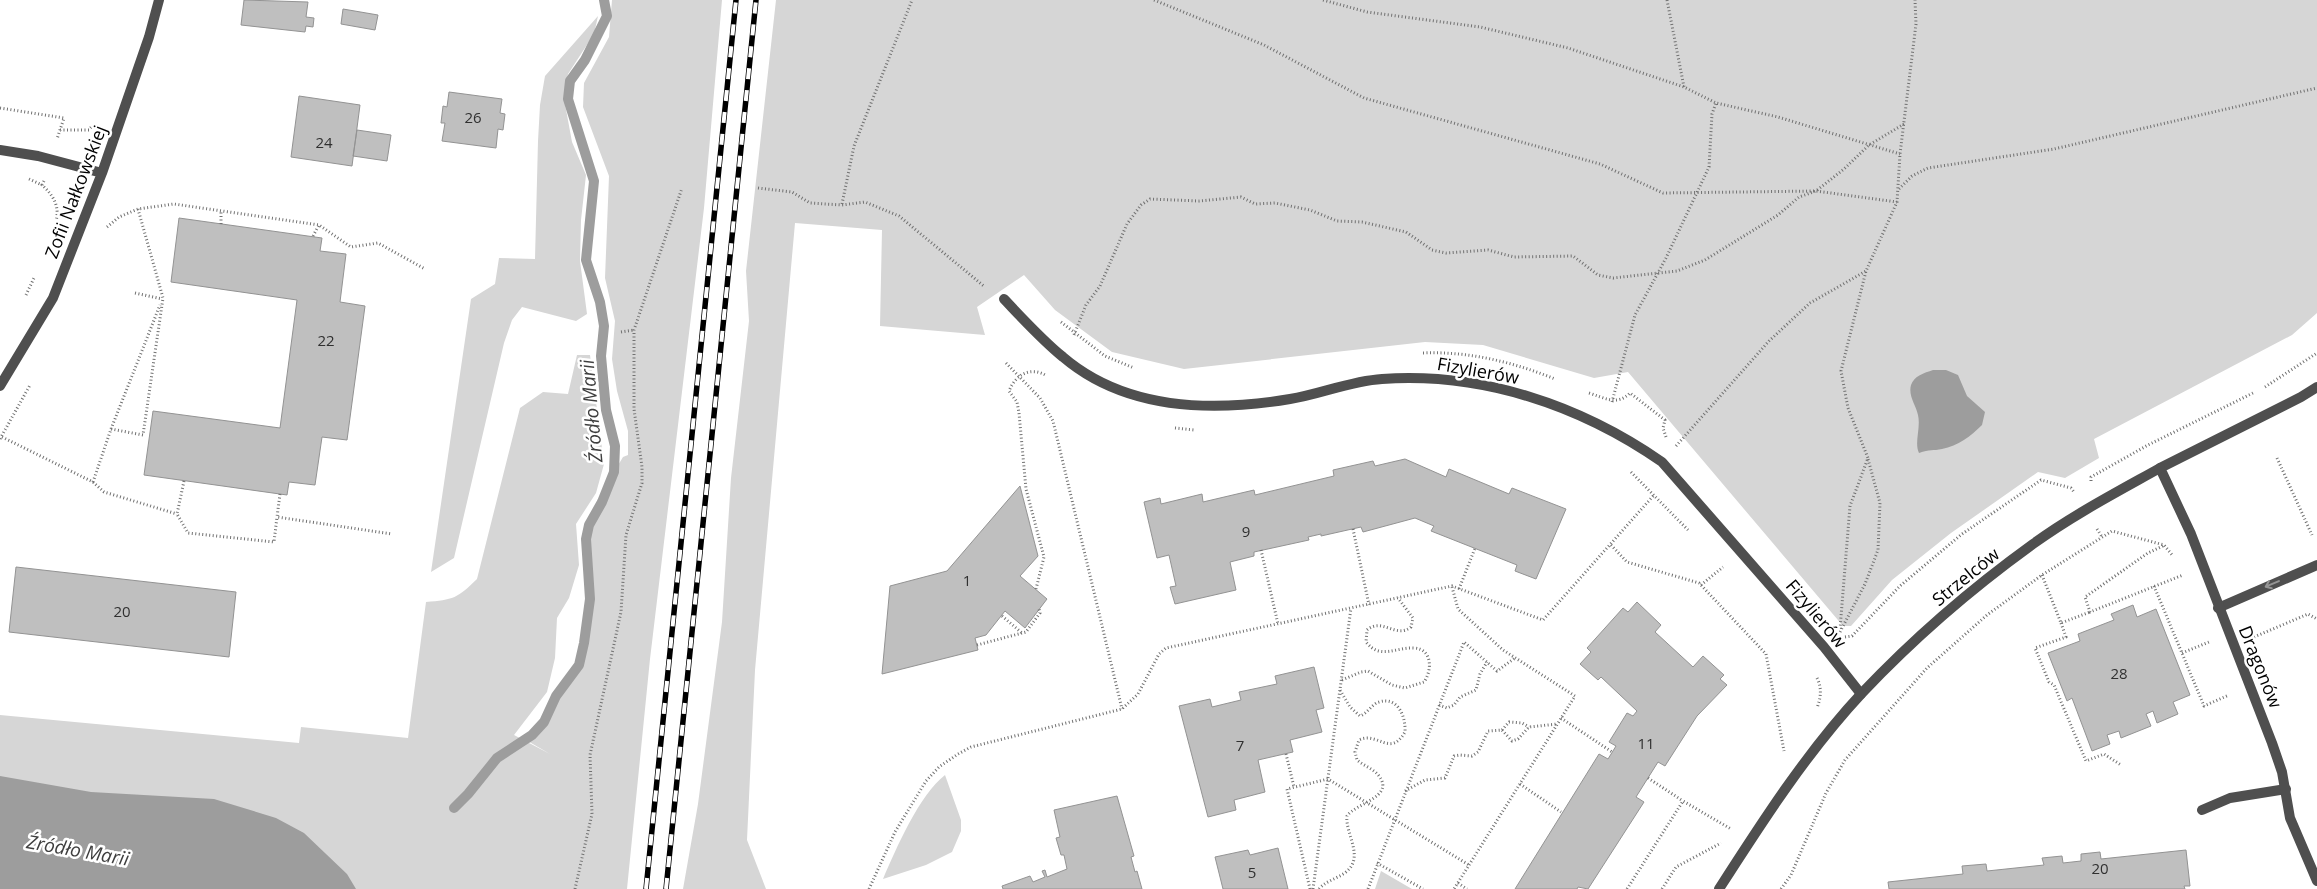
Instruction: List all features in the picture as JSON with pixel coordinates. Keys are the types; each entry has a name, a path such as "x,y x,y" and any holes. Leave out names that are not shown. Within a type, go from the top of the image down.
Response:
{"street":[{"name":"Zofii Nałkowskiej","path":"0,386 52,298 102,173 149,37 159,0"},
{"path":"0,150 52,160 102,173"},
{"name":"Fizylierów","path":"1004,299 1064,358 1106,385 1142,398 1184,405 1240,406 1292,399 1342,385 1380,378 1426,378 1462,381 1507,390 1544,401 1606,426 1629,439 1662,462 1817,640 1861,694"},
{"name":"Strzelców","path":"1719,889 1789,784 1861,694 1929,628 1968,594 2034,543 2085,510 2160,468 2301,397 2317,386"},
{"name":"Dragonów","path":"2160,468 2191,534 2218,608 2278,758 2286,789 2290,818 2317,881"},
{"path":"2218,608 2317,565"},
{"path":"2202,810 2230,798 2286,789"}],"path":[{"path":"842,204 854,146 912,0"},
{"path":"1154,0 1264,45 1364,98 1600,164 1663,193 1696,192 1706,194 1816,191 1897,202"},
{"path":"1323,0 1367,12 1480,27 1568,48 1684,87 1716,104 1778,117 1900,154"},
{"path":"1667,0 1684,87"},
{"path":"1839,634 1865,584 1878,550 1880,503 1868,458 1848,408 1842,371 1866,271 1897,202 1900,154 1916,24 1914,0"},
{"path":"1898,190 1912,176 1928,168 2054,149 2317,88"},
{"path":"1606,426 1636,315 1659,273 1709,167 1712,114 1716,104"},
{"path":"0,108 64,118 52,160 42,185 54,196 58,215 56,224"},
{"path":"60,130 89,130 94,123"},
{"path":"1064,358 1086,306 1100,286 1127,224 1141,205 1150,199 1199,201 1241,197 1255,204 1275,203 1310,210 1337,221 1362,222 1406,232 1432,250 1446,253 1488,250 1514,257 1572,256 1598,275 1613,278 1677,271 1705,260 1778,215 1799,197 1816,191 1844,169 1869,145 1904,124"},
{"path":"575,889 592,814 590,755 621,612 626,535 642,483 642,467 634,409 634,330 682,188"},
{"path":"758,188 792,192 810,203 842,204 866,202 900,216 993,294 1004,299"},
{"path":"104,235 108,226 119,217 138,209 174,204 319,225 351,247 378,243 426,269"},
{"path":"111,429 143,435 163,298 138,209"},
{"path":"221,224 222,210"},
{"path":"313,236 319,225"},
{"path":"1662,462 1769,340 1810,303 1866,271"},
{"path":"22,303 34,277"},
{"path":"135,294 163,298"},
{"path":"93,482 111,429 163,298"},
{"path":"621,332 634,330"},
{"path":"2091,486 2091,477 2148,445 2267,386 2317,352"},
{"path":"1006,362 1040,398 1053,420 1122,709"},
{"path":"1036,589 1044,557 1026,489 1020,413 1017,402 1009,391 1019,376 1028,371 1035,371 1049,377"},
{"path":"32,382 1,438 93,482 104,492 177,514"},
{"path":"1165,426 1200,430"},
{"path":"1839,634 1850,506 1868,458"},
{"path":"2277,458 2312,535"},
{"path":"1630,471 1692,534"},
{"path":"1839,634 1845,637 1852,636 1900,586 1962,534 2041,480 2071,488 2102,537"},
{"path":"184,481 177,514 188,533 274,542 280,494"},
{"path":"869,889 895,832 926,781 940,767 971,747 1122,709 1138,694 1159,654 1166,648 1452,586 1543,620 1654,495"},
{"path":"277,517 392,534"},
{"path":"1353,529 1369,604"},
{"path":"1781,889 1791,875 1826,793 1845,760 1927,668 1987,615 2042,575 2112,531 2164,545 2148,553 2085,597 2090,612"},
{"path":"1611,545 1628,562 1699,583 1766,654 1784,752 1789,745"},
{"path":"1459,589 1475,548"},
{"path":"1262,550 1278,624"},
{"path":"1717,560 1730,574"},
{"path":"1701,585 1723,567"},
{"path":"2042,575 2066,637 2035,648 2049,682 2054,686 2086,761 2104,754 2121,765"},
{"path":"2061,623 2183,575"},
{"path":"1452,586 1458,609 1502,650 1575,696 1454,889"},
{"path":"2154,586 2204,706 2232,694"},
{"path":"1342,680 1361,672 1368,672 1392,685 1405,688 1424,682 1429,675 1429,658 1422,651 1416,648 1386,653 1378,652 1366,642 1367,630 1372,626 1379,624 1399,631 1406,631 1411,627 1413,618 1398,598"},
{"path":"1311,889 1351,608"},
{"path":"977,645 1026,632 1040,614 1039,609"},
{"path":"2264,633 2308,614 2317,619"},
{"path":"1002,616 1022,633"},
{"path":"2182,654 2210,641"},
{"path":"1368,889 1404,792 1464,642 1497,671 1514,658"},
{"path":"1439,704 1447,708 1454,705 1460,697 1476,690 1480,674 1487,662"},
{"path":"1812,670 1821,686 1817,709"},
{"path":"1319,889 1324,883 1345,873 1351,866 1355,853 1347,831 1347,816 1356,807 1380,796 1382,784 1378,774 1357,760 1356,745 1359,740 1370,737 1390,745 1398,742 1405,732 1404,717 1396,705 1391,702 1380,701 1366,714 1360,716 1350,707 1340,690"},
{"path":"1561,718 1612,752"},
{"path":"1404,792 1425,780 1445,778 1454,756 1460,754 1472,756 1478,752 1488,731 1502,730 1509,722 1522,723 1529,727 1557,724"},
{"path":"1502,730 1512,741 1518,739 1529,727"},
{"path":"1286,754 1294,787"},
{"path":"1648,778 1731,829"},
{"path":"1311,889 1287,789 1328,779 1469,865"},
{"path":"1520,784 1561,812"},
{"path":"1627,889 1683,801"},
{"path":"1662,889 1676,867 1722,842 1736,821"},
{"path":"1377,863 1423,889"},
{"path":"1458,883 1467,889"}],"shaded area":[{"path":"612,0 722,0 704,208 650,659 627,889 0,889 0,715 299,743 301,727 408,738 426,602 454,597 477,579 520,408 543,392 568,394 577,355 590,355 604,464 596,493 576,524 579,565 569,598 557,618 555,658 547,692 514,735 550,754 526,740 544,722 556,696 579,665 590,599 586,539 589,525 602,502 614,472 623,457 628,455 628,431 617,391 612,359 615,321 605,278 609,176 583,107 584,83 609,37"},
{"path":"776,0 2317,0 2317,313 2292,335 2094,439 2099,458 2065,478 2038,472 1951,533 1892,580 1851,626 1843,626 1628,372 1594,378 1483,345 1425,342 1184,369 1112,352 1055,310 1024,275 977,307 985,335 880,326 882,230 795,223 755,670 747,840 766,889 683,889 698,804 722,622 731,478 749,321 746,271"},
{"path":"598,16 594,34 568,74 565,91 565,104 572,142 586,175 581,220 580,261 587,314 576,321 522,307 512,320 504,343 454,558 431,572 471,299 495,284 499,258 535,259 538,141 540,105 545,76"},
{"path":"945,775 961,820 961,831 952,852 926,865 883,879 901,838 917,809 935,784"},
{"path":"1381,871 1412,889 1375,889"}],"water":[{"path":"1933,370 1946,370 1958,375 1967,396 1985,412 1982,425 1964,440 1948,448 1919,453 1917,445 1919,420 1910,389 1912,382 1917,377"},
{"path":"0,776 91,792 214,799 276,818 304,833 347,874 356,889 0,889"}],"building":[{"path":"244,0 308,2 306,17 314,18 313,27 306,26 305,32 241,25"},
{"path":"343,9 378,15 375,30 341,24"},
{"path":"449,92 502,99 500,113 505,114 503,130 498,129 496,148 442,141 445,123 441,123 443,106 447,107"},
{"path":"299,96 360,105 352,166 291,157"},
{"path":"357,130 391,135 387,161 353,156"},
{"path":"179,218 322,238 320,251 346,254 340,302 365,306 347,440 322,437 315,485 289,482 287,495 144,475 153,411 280,428 297,300 171,282"},
{"path":"1405,459 1446,477 1449,469 1509,494 1512,488 1566,509 1536,579 1515,571 1517,565 1431,531 1434,526 1415,518 1363,532 1361,527 1321,536 1321,534 1308,537 1309,540 1254,552 1254,556 1230,562 1236,590 1175,604 1170,587 1176,586 1169,555 1157,558 1144,502 1160,498 1161,504 1202,494 1203,502 1254,490 1255,495 1334,476 1333,470 1373,461 1375,466"},
{"path":"1020,486 1038,556 1020,576 1047,599 1025,628 1005,611 986,635 975,638 978,650 882,674 890,586 947,571"},
{"path":"16,567 236,592 229,657 9,632"},
{"path":"1637,602 1661,625 1655,632 1693,667 1703,656 1724,675 1720,679 1727,685 1697,716 1665,766 1658,762 1636,797 1644,802 1588,889 1578,887 1577,889 1515,889 1599,754 1608,759 1616,746 1609,742 1627,713 1633,716 1637,711 1601,677 1598,680 1580,664 1591,652 1587,648 1623,608 1628,612"},
{"path":"2133,605 2137,617 2156,609 2190,695 2173,702 2178,714 2157,723 2153,711 2146,714 2151,726 2121,738 2119,731 2107,735 2110,744 2092,751 2072,698 2067,701 2048,653 2080,641 2078,634 2114,620 2111,614"},
{"path":"1314,667 1324,708 1316,710 1322,732 1290,740 1293,752 1258,760 1265,792 1234,800 1236,810 1208,817 1179,706 1210,699 1212,707 1241,700 1239,692 1277,684 1275,676"},
{"path":"1117,796 1134,856 1131,857 1135,872 1137,871 1142,889 1003,889 1002,886 1030,876 1033,882 1045,877 1042,871 1045,870 1047,877 1067,869 1064,855 1061,855 1056,838 1060,837 1054,810"},
{"path":"1278,848 1288,889 1223,889 1215,857 1248,850 1250,855"},
{"path":"2186,850 2190,886 2184,886 2185,889 1889,889 1888,882 1963,874 1962,866 1986,864 1987,871 2044,865 2042,858 2062,856 2063,863 2081,861 2081,854 2100,852 2101,859"}],"waterway":[{"name":"Źródło Marii","path":"454,808 497,758 532,735 544,722 556,696 579,665 584,643 590,599 586,539 589,525 602,502 614,472 615,446 606,410 601,356 604,326 600,302 586,260 594,181 568,99 570,81 585,60 607,16 604,0"}],"railway":[{"path":"646,889 736,0"},
{"path":"666,889 756,0"}]}
